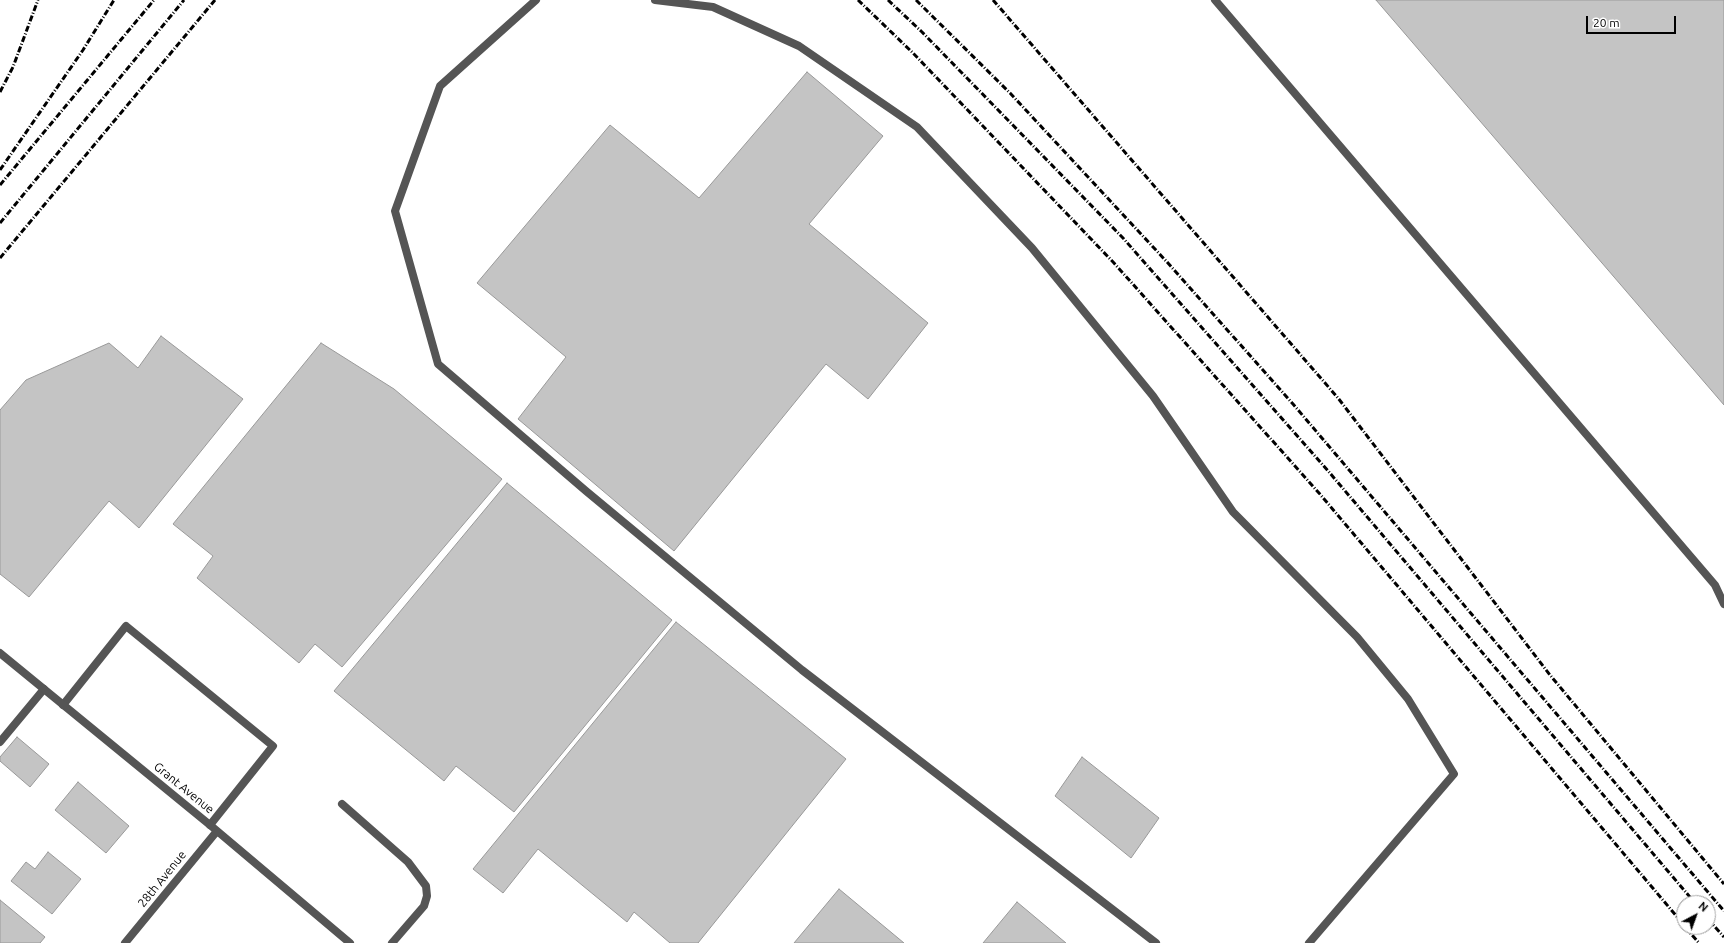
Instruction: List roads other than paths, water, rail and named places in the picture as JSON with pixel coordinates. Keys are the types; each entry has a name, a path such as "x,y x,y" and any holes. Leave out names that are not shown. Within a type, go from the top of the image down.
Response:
{"street":[{"path":"536,0 440,86 395,211 438,364 580,486 802,670 1156,943"},
{"path":"655,0 713,7 799,46 917,127 1032,248 1153,396 1232,512 1357,637 1408,699 1454,774 1310,943"},
{"path":"1215,0 1715,585 1724,604"},
{"path":"63,705 126,626 267,741 273,746 210,825"},
{"name":"Grant Avenue","path":"0,653 210,825 350,943"},
{"path":"0,742 44,689"},
{"path":"342,804 408,862 426,886 427,896 424,906 392,943"},
{"name":"28th Avenue","path":"125,943 217,831"}],"railway":[{"path":"0,92 13,67 38,0"},
{"path":"0,170 83,50 114,0"},
{"path":"0,185 154,0"},
{"path":"0,223 184,0"},
{"path":"0,258 215,0"},
{"path":"858,0 913,53 1114,263 1319,493 1676,916"},
{"path":"888,0 922,32 1123,238 1329,472 1688,895"},
{"path":"916,0 1010,93 1167,262 1293,404 1724,911"},
{"path":"993,0 1338,398 1550,675 1724,884"},
{"path":"1716,928 1724,937"},
{"path":"1692,935 1699,943"}]}
